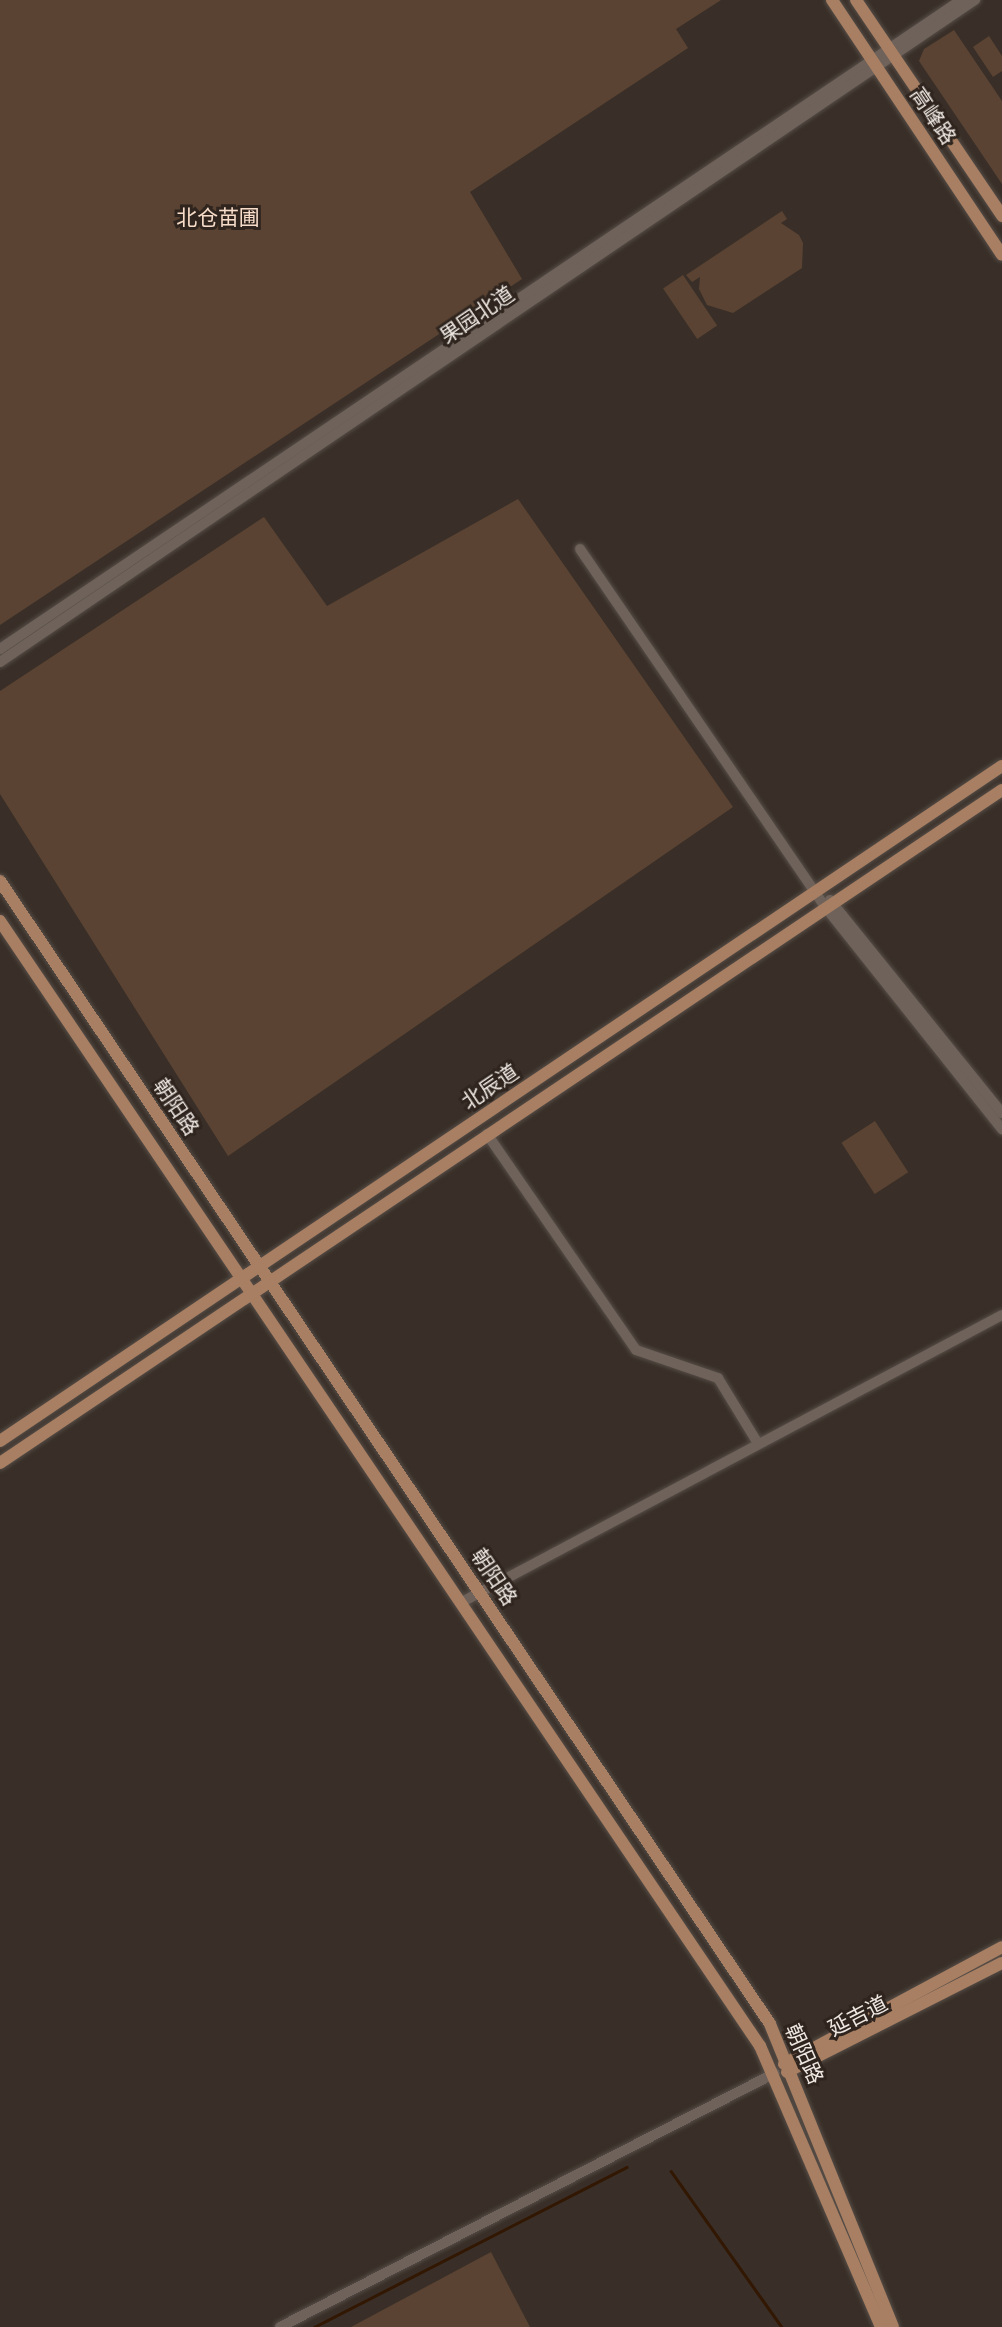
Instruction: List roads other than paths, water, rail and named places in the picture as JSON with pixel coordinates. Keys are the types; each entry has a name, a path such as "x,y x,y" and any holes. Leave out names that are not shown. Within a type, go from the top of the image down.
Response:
{"main road":[{"name":"高峰路","path":"832,0 1002,254"},
{"name":"高峰路","path":"856,0 1002,216"},
{"name":"北辰道","path":"0,1441 1002,766"},
{"name":"北辰道","path":"0,1463 1002,790"},
{"name":"朝阳路","path":"0,881 709,1930 790,2065 893,2327"},
{"name":"朝阳路","path":"0,921 239,1279 749,2029 775,2073 881,2327"},
{"name":"延吉道","path":"775,2073 1002,1947"},
{"name":"延吉道","path":"790,2065 1002,1963"}],"street":[{"name":"果园北道","path":"892,53 961,0"},
{"name":"果园北道","path":"0,649 875,64 975,0"},
{"name":"果园北道","path":"0,662 875,64"},
{"path":"580,549 814,892 830,905 1002,1113"},
{"path":"830,905 1002,1129"},
{"path":"487,1134 636,1350 718,1378 757,1441"},
{"path":"460,1603 757,1441 1002,1315"},
{"path":"280,2327 775,2073"}],"waterway":[{"path":"314,2327 626,2167"},
{"path":"671,2171 782,2327"}],"park label":[{"name":"北仓苗圃","path":"218,218"}]}
